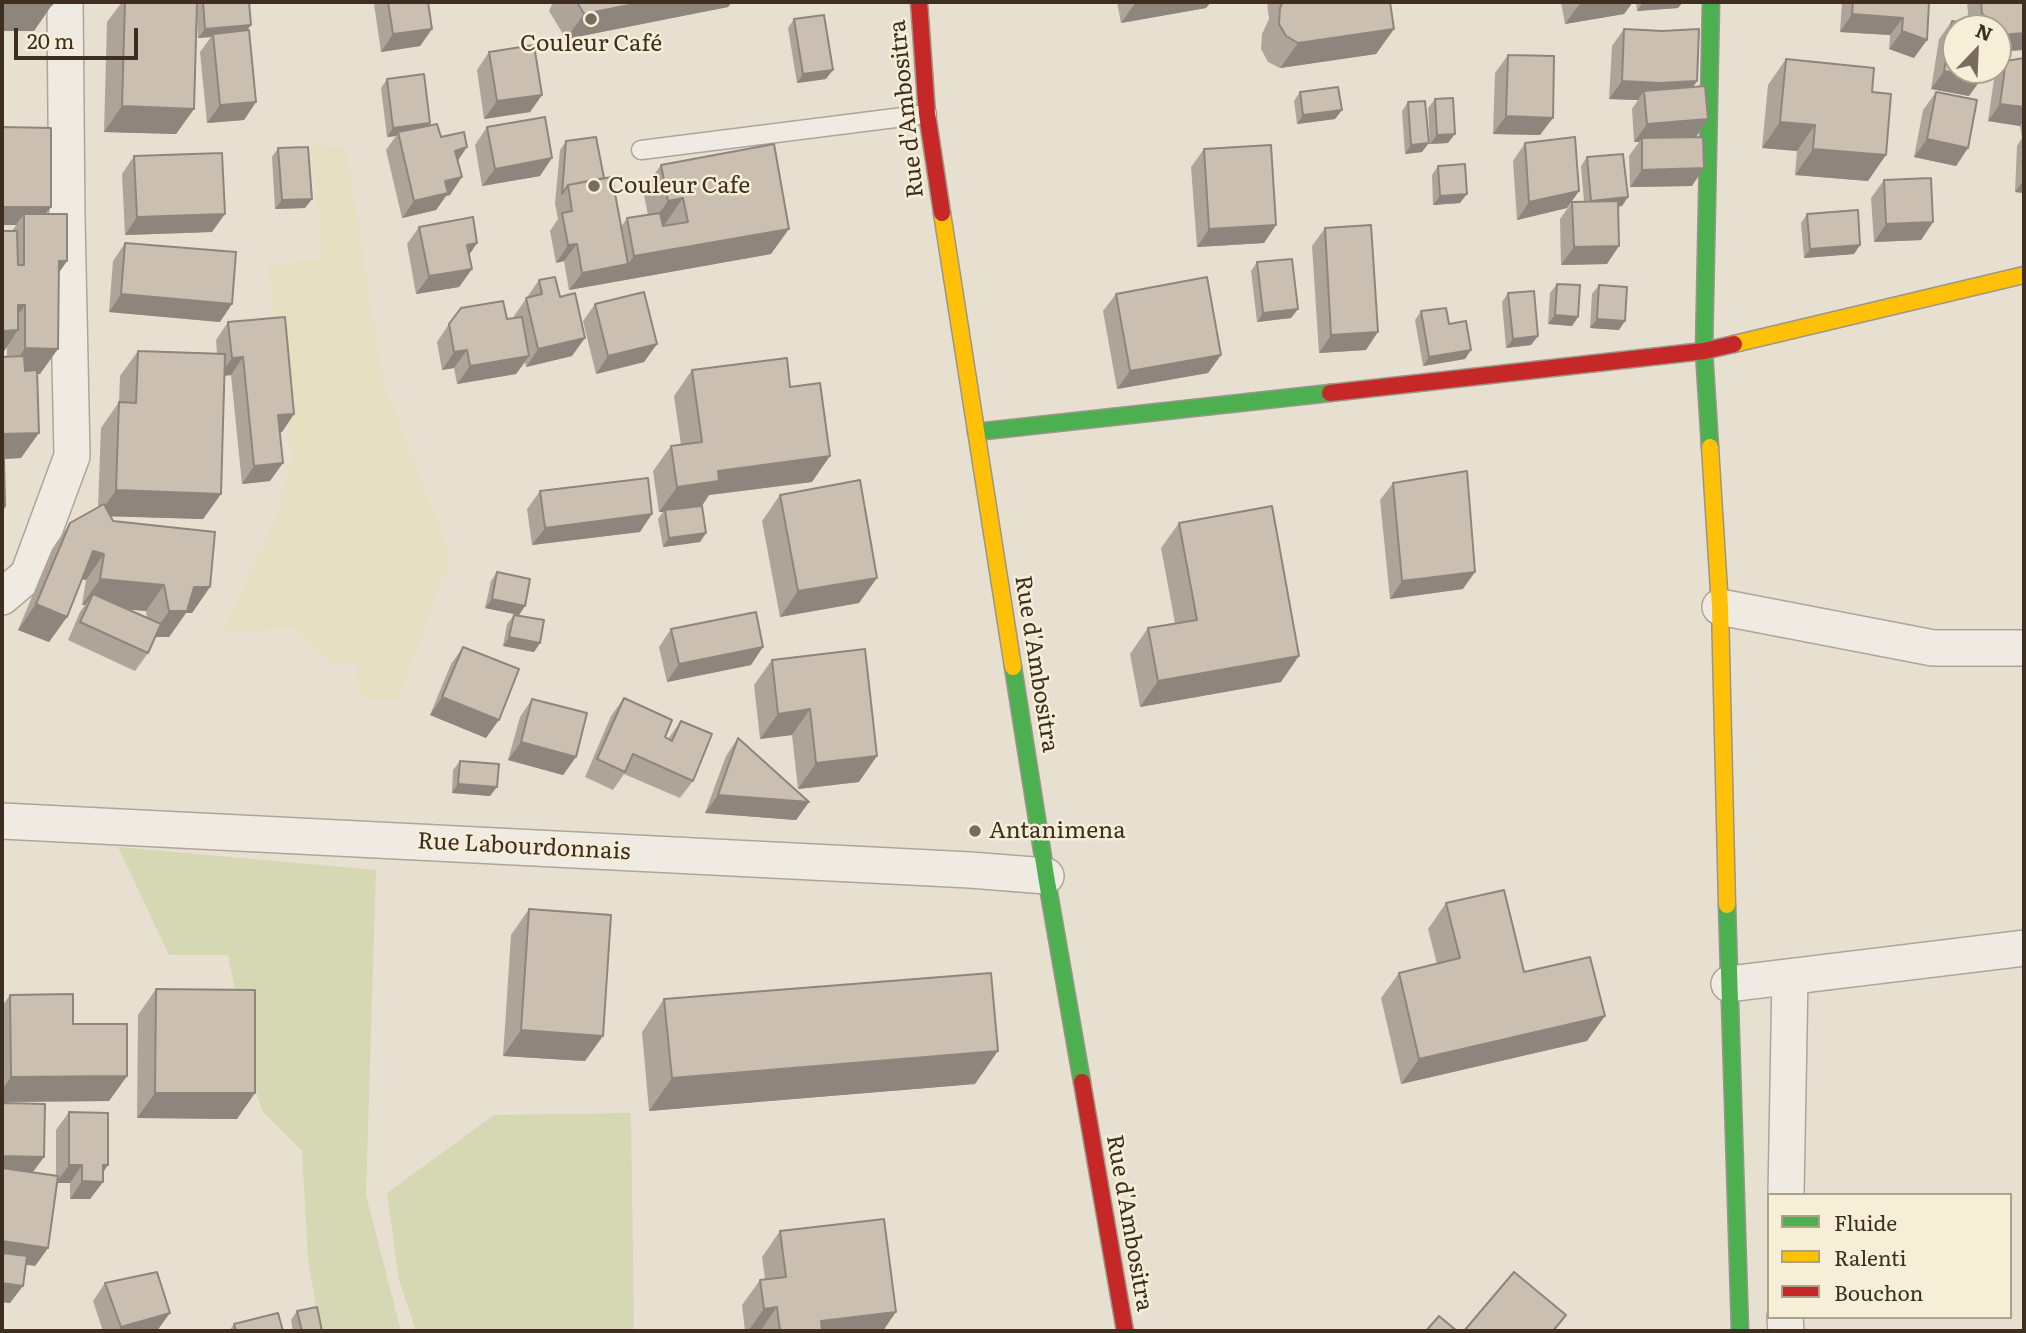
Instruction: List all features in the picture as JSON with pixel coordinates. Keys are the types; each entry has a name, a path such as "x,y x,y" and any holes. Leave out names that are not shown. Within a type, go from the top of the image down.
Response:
{"street":[{"path":"2,597 28,575 72,456 65,2"},
{"name":"Rue d'Ambositra","path":"919,2 927,114 976,432 1046,876 1125,1331"},
{"path":"1711,2 1704,351 1720,607 1740,1331"},
{"path":"976,432 1704,351 2024,275"},
{"path":"1720,607 1933,648 2024,648"},
{"name":"Rue Labourdonnais","path":"2,821 1046,876"},
{"path":"1729,984 2024,948"},
{"path":"1786,1193 1790,977"}],"lane":[{"path":"641,150 927,114"}],"shaded area":[{"path":"311,146 346,147 383,380 451,557 398,700 358,698 357,663 332,663 293,628 223,632 274,521 292,457 268,266 323,258"}],"green space":[{"path":"118,847 376,870 366,1195 401,1331 320,1331 308,1258 302,1151 262,1111 254,1085 228,955 169,955"},
{"path":"631,1113 634,1331 416,1331 399,1280 387,1193 494,1115"}],"building":[{"path":"2,2 52,2 52,5 2,5"},
{"path":"125,2 197,2 194,109 122,106"},
{"path":"203,2 249,2 251,25 205,29"},
{"path":"388,2 428,2 432,29 393,34"},
{"path":"577,2 644,2 584,14"},
{"path":"1283,2 1390,2 1394,29 1298,43 1286,36 1279,24"},
{"path":"1853,2 1929,2 1927,40 1902,31 1903,18 1852,14"},
{"path":"1981,2 2024,2 2024,33 2012,34 2012,14 1982,13"},
{"path":"824,15 833,70 803,74 794,19"},
{"path":"1624,29 1699,29 1697,81 1622,81"},
{"path":"249,30 256,102 220,105 213,34"},
{"path":"534,45 542,95 497,101 489,52"},
{"path":"1508,55 1554,56 1553,118 1506,116"},
{"path":"2024,58 2024,107 2000,104 2003,84 2012,84 2012,60"},
{"path":"1786,59 1874,68 1872,92 1891,94 1886,155 1813,149 1815,125 1780,122"},
{"path":"424,74 430,123 393,128 387,79"},
{"path":"1705,86 1708,119 1647,124 1644,91"},
{"path":"1338,87 1342,110 1303,115 1300,92"},
{"path":"1936,92 1977,100 1968,148 1927,139"},
{"path":"1453,98 1455,134 1437,135 1435,99"},
{"path":"1425,101 1429,143 1411,145 1408,102"},
{"path":"545,117 552,158 495,169 487,127"},
{"path":"437,124 441,137 464,132 467,147 455,151 462,177 445,181 448,193 414,201 398,132"},
{"path":"2,127 51,128 51,207 2,207"},
{"path":"596,137 604,178 568,185 562,194 566,141"},
{"path":"1575,137 1579,191 1529,202 1525,143"},
{"path":"1703,137 1704,168 1642,170 1642,138"},
{"path":"774,144 789,229 634,256 627,218 660,213 663,226 688,222 683,198 668,201 661,165"},
{"path":"1271,145 1276,225 1209,229 1204,149"},
{"path":"308,147 312,199 282,200 278,148"},
{"path":"222,153 225,214 137,217 134,156"},
{"path":"1623,154 1628,197 1591,201 1587,157"},
{"path":"1465,164 1467,194 1440,196 1438,166"},
{"path":"612,177 628,264 582,273 577,244 568,245 562,213 572,211 568,185"},
{"path":"1931,178 1933,222 1886,224 1884,180"},
{"path":"1618,201 1619,246 1574,247 1572,202"},
{"path":"1858,210 1860,245 1810,249 1807,214"},
{"path":"24,214 67,214 67,261 59,261 58,349 25,348 25,305 18,305 18,330 2,331 2,231 17,231 18,265 24,265"},
{"path":"473,217 477,243 467,245 472,269 429,276 419,227"},
{"path":"1371,225 1378,332 1331,335 1325,228"},
{"path":"125,243 236,252 232,304 121,294"},
{"path":"1292,259 1298,309 1263,313 1257,262"},
{"path":"555,277 560,297 575,293 585,338 538,349 526,298 542,294 539,280"},
{"path":"1207,277 1221,355 1130,371 1116,294"},
{"path":"1557,284 1580,285 1578,317 1555,315"},
{"path":"1599,285 1627,287 1625,321 1597,319"},
{"path":"1534,291 1538,336 1513,339 1508,293"},
{"path":"644,292 657,344 608,356 595,304"},
{"path":"503,301 507,319 522,317 529,356 470,366 467,350 454,352 449,324 461,308"},
{"path":"1446,308 1449,324 1466,321 1471,350 1429,357 1421,311"},
{"path":"285,317 294,414 278,415 283,463 254,466 243,357 232,358 228,322"},
{"path":"138,351 225,354 221,494 116,490 119,402 136,403"},
{"path":"24,356 25,371 37,370 39,433 2,434 2,357"},
{"path":"787,358 790,387 820,383 830,456 718,471 719,481 677,487 671,446 702,442 692,370"},
{"path":"2,458 5,506 2,510"},
{"path":"1467,471 1475,572 1402,581 1393,483"},
{"path":"648,478 652,514 545,528 540,491"},
{"path":"860,480 877,578 798,591 780,495"},
{"path":"104,504 113,521 215,532 210,587 194,587 187,611 169,611 164,585 100,579 104,554 93,551 67,617 36,604 70,523"},
{"path":"702,506 706,533 669,538 665,510"},
{"path":"1272,506 1299,656 1158,681 1148,628 1197,620 1179,523"},
{"path":"497,572 530,579 525,606 492,599"},
{"path":"93,594 161,624 148,653 80,622"},
{"path":"756,612 763,647 679,664 671,629"},
{"path":"514,615 544,620 540,643 509,637"},
{"path":"463,647 519,669 499,720 442,697"},
{"path":"865,649 877,756 816,763 810,709 778,714 772,660"},
{"path":"624,698 672,720 665,737 672,741 681,721 712,734 693,781 633,754 625,772 597,759"},
{"path":"532,699 587,713 576,757 521,742"},
{"path":"738,738 809,802 718,795"},
{"path":"460,761 499,764 497,787 458,784"},
{"path":"1504,890 1524,972 1590,957 1605,1016 1419,1059 1399,973 1460,958 1446,903"},
{"path":"529,909 611,915 603,1036 521,1030"},
{"path":"991,973 998,1051 672,1078 664,999"},
{"path":"156,989 255,990 255,1093 155,1093"},
{"path":"73,994 73,1024 127,1024 127,1076 11,1077 10,995"},
{"path":"2,1103 45,1104 44,1157 2,1156"},
{"path":"69,1112 108,1113 108,1165 103,1165 103,1182 82,1181 82,1165 69,1165"},
{"path":"2,1168 58,1176 48,1248 2,1241"},
{"path":"884,1219 896,1312 821,1321 822,1331 780,1331 777,1307 764,1309 760,1280 786,1277 780,1231"},
{"path":"2,1253 27,1256 23,1286 2,1283"},
{"path":"157,1272 170,1313 121,1327 105,1283"},
{"path":"1514,1272 1566,1315 1553,1331 1464,1331"},
{"path":"317,1307 322,1331 302,1331 297,1311"},
{"path":"278,1313 283,1331 236,1331 234,1324"},
{"path":"1439,1316 1457,1331 1426,1331"}],"traffic: fast":[{"path":"1710,447 1704,351 1711,2"},
{"path":"976,432 1330,393"},
{"path":"1013,667 1082,1082"},
{"path":"1727,905 1740,1331"}],"traffic: slow":[{"path":"942,213 1013,667"},
{"path":"1734,344 2024,275"},
{"path":"1710,447 1720,607 1727,905"}],"traffic: jam":[{"path":"919,2 927,114 942,213"},
{"path":"1330,393 1704,351 1734,344"},
{"path":"1082,1082 1125,1331"}],"place":[{"name":"Couleur Café","path":"591,19"},
{"name":"Couleur Cafe","path":"594,186"},
{"name":"Antanimena","path":"975,831"}]}
